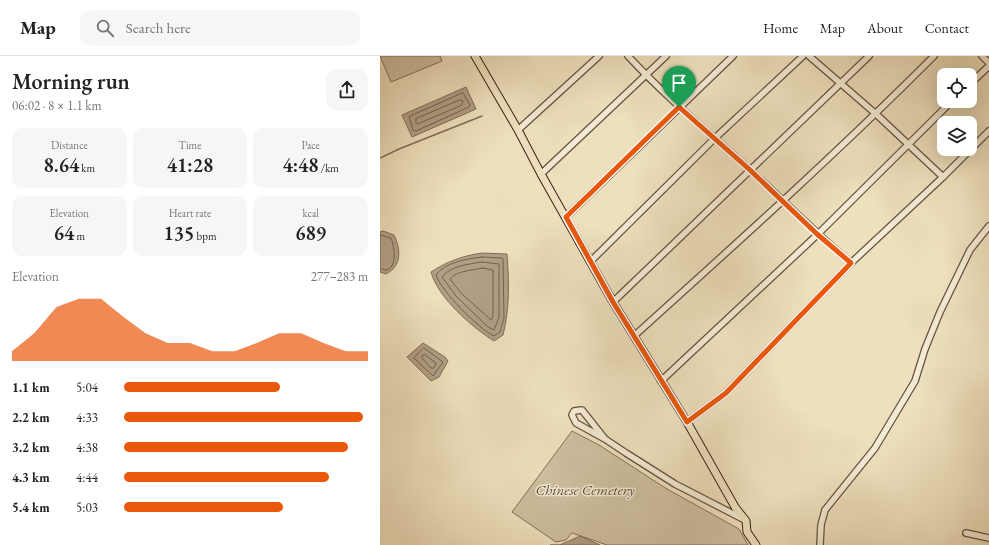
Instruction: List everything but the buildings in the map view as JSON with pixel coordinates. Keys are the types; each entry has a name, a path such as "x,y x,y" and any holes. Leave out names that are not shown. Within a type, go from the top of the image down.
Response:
{"main road":[{"path":"475,56 518,130 613,302 687,422 721,485 746,521 748,532 756,545"}],"street":[{"path":"518,130 599,56"},
{"path":"628,56 679,107 750,170 817,234 851,263"},
{"path":"541,174 666,56"},
{"path":"566,217 733,56"},
{"path":"591,261 714,139 803,56"},
{"path":"809,56 876,114 943,177"},
{"path":"613,302 869,56"},
{"path":"634,336 783,202 876,114 934,56"},
{"path":"977,77 989,64 982,56"},
{"path":"661,381 817,234 945,108"},
{"path":"687,422 726,393 851,263 943,177 989,131"},
{"path":"820,545 821,525 825,510 875,448 915,381 925,348 940,312 970,250 989,226"},
{"path":"605,439 582,410 574,411 572,415 576,422 675,484 746,521"},
{"path":"966,533 989,538"}],"green space":[{"path":"380,56 440,56 442,61 391,82"},
{"name":"Chinese Cemetery","path":"572,431 599,445 667,489 739,529 748,545 607,545 572,533 566,540 556,542 512,512"}],"water":[{"path":"466,87 476,109 412,137 402,115"},
{"path":"383,231 394,235 399,251 399,257 395,266 386,274 380,272 380,232"},
{"path":"482,253 507,254 507,315 503,335 494,341 466,320 448,302 435,282 431,272 455,260"},
{"path":"423,343 445,357 448,361 439,377 431,381 407,357"},
{"path":"580,536 600,545 560,545"}],"waterway":[{"path":"380,158 482,116"}],"route":[{"path":"679,107 750,170 817,234 851,263 726,393 687,422 613,302 566,217 679,107"}]}
